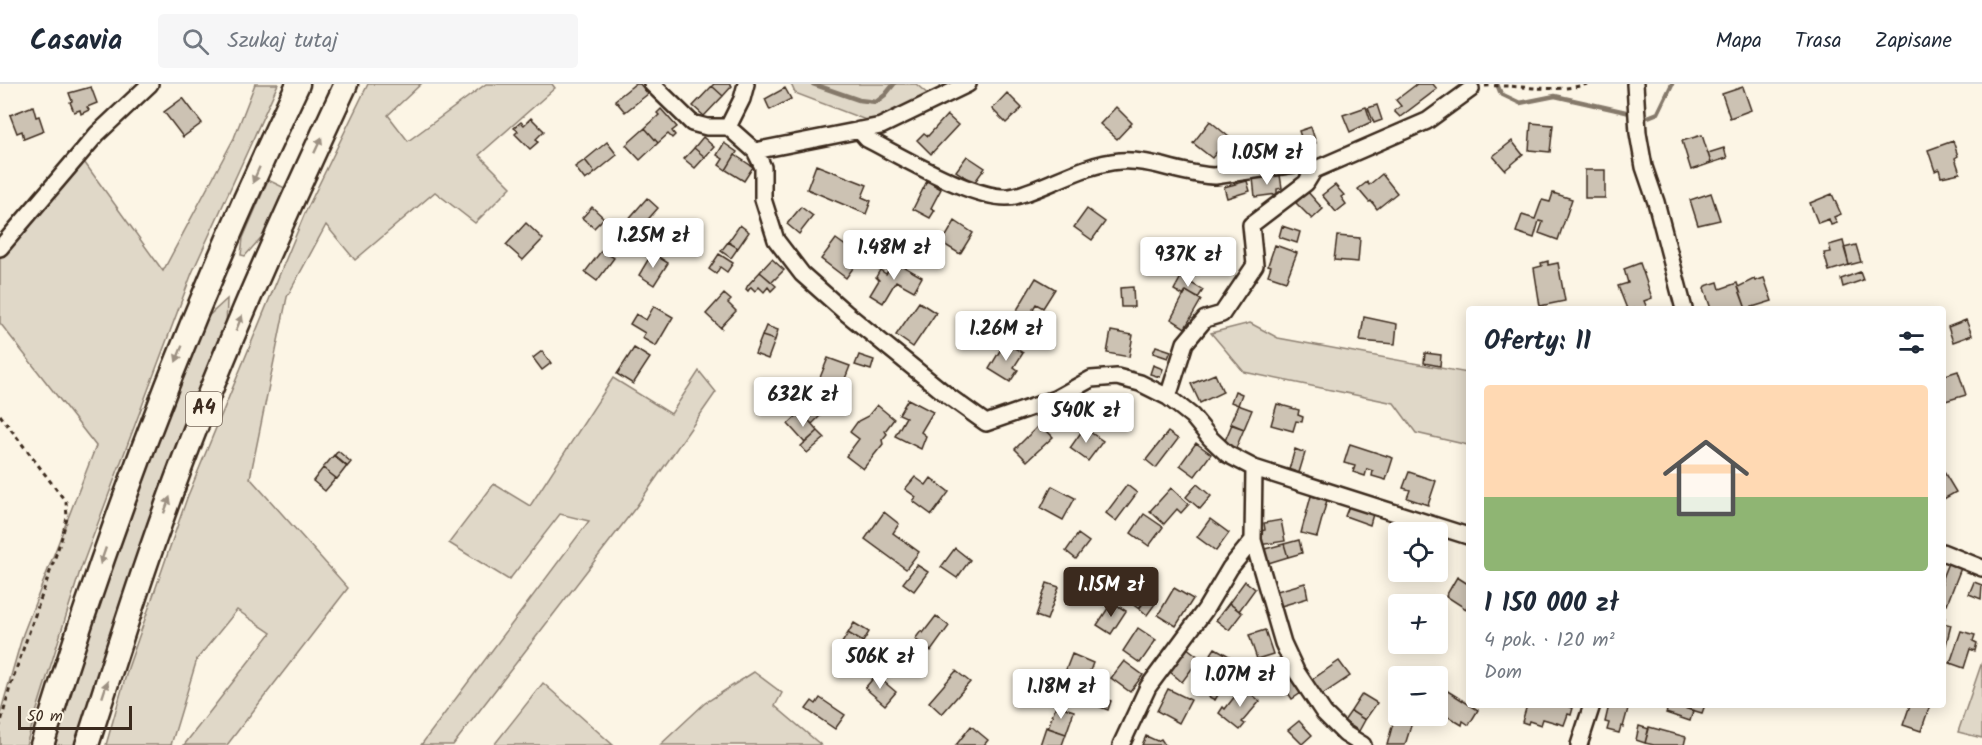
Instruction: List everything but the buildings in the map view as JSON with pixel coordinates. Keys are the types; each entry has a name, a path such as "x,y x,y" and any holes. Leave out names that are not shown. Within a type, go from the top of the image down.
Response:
{"highway":[{"name":"A4","path":"42,745 103,557 159,405 221,252 298,84"},
{"name":"A4","path":"87,745 154,540 186,454 260,272 346,84"}],"street":[{"path":"0,248 97,134 150,84"},
{"path":"652,84 692,123 707,128 728,127 755,151 763,167 763,199 776,240 802,274 947,395 986,423 1055,399 1090,379 1117,377 1140,383 1168,397 1192,416 1227,454 1254,468 1466,535"},
{"path":"728,127 742,99 746,84"},
{"path":"755,151 881,126 968,84"},
{"path":"1168,397 1185,343 1205,319 1222,314 1255,265 1251,225 1306,183 1314,170 1427,120 1471,89"},
{"path":"1635,92 1638,133 1644,167 1656,202 1683,306"},
{"path":"858,130 867,139 964,188 994,196 1013,197 1073,173 1118,161 1137,161 1203,176 1295,164 1303,164 1314,170"},
{"path":"1254,468 1253,540 1283,643 1296,670 1324,713 1345,734 1363,745"},
{"path":"1121,745 1148,687 1205,610 1230,568 1253,540"},
{"path":"1946,554 1982,568"},
{"path":"1579,745 1591,708"}],"path":[{"path":"1471,89 1497,84 1538,88 1578,87 1587,84"},
{"path":"0,415 66,502 67,518 10,687 0,726"}],"shaded area":[{"path":"255,84 278,84 192,273 80,571 26,745 0,745 0,714 23,634 96,446 0,323 0,252 82,159 163,271 234,138"},
{"path":"368,84 421,84 388,115 408,141 486,84 552,84 555,88 479,155 511,187 475,223 435,192 355,260 326,225 287,297 250,478 348,588 227,745 184,745 271,633 237,610 197,659 171,745 106,745 128,668 187,498 305,213"},
{"path":"791,84 916,84 930,96 871,122 795,93"},
{"path":"268,180 285,188 266,232 245,256 241,255 243,238"},
{"path":"227,299 226,331 77,745 53,745 122,531 202,322"},
{"path":"1250,323 1278,338 1466,373 1466,445 1416,433 1394,403 1244,372 1211,333"},
{"path":"699,371 716,392 636,507 453,745 421,745 589,521 560,514 509,580 449,543 494,484 530,506 613,378 671,414"},
{"path":"1982,662 1982,738 1958,732"},
{"path":"754,672 782,693 775,706 821,745 660,745 705,703"},
{"path":"543,683 613,745 494,745"}],"waterway":[{"path":"813,84 859,100 876,102 894,84"},
{"path":"1497,84 1501,94 1520,103 1555,96 1648,117 1658,113 1672,84"}]}
